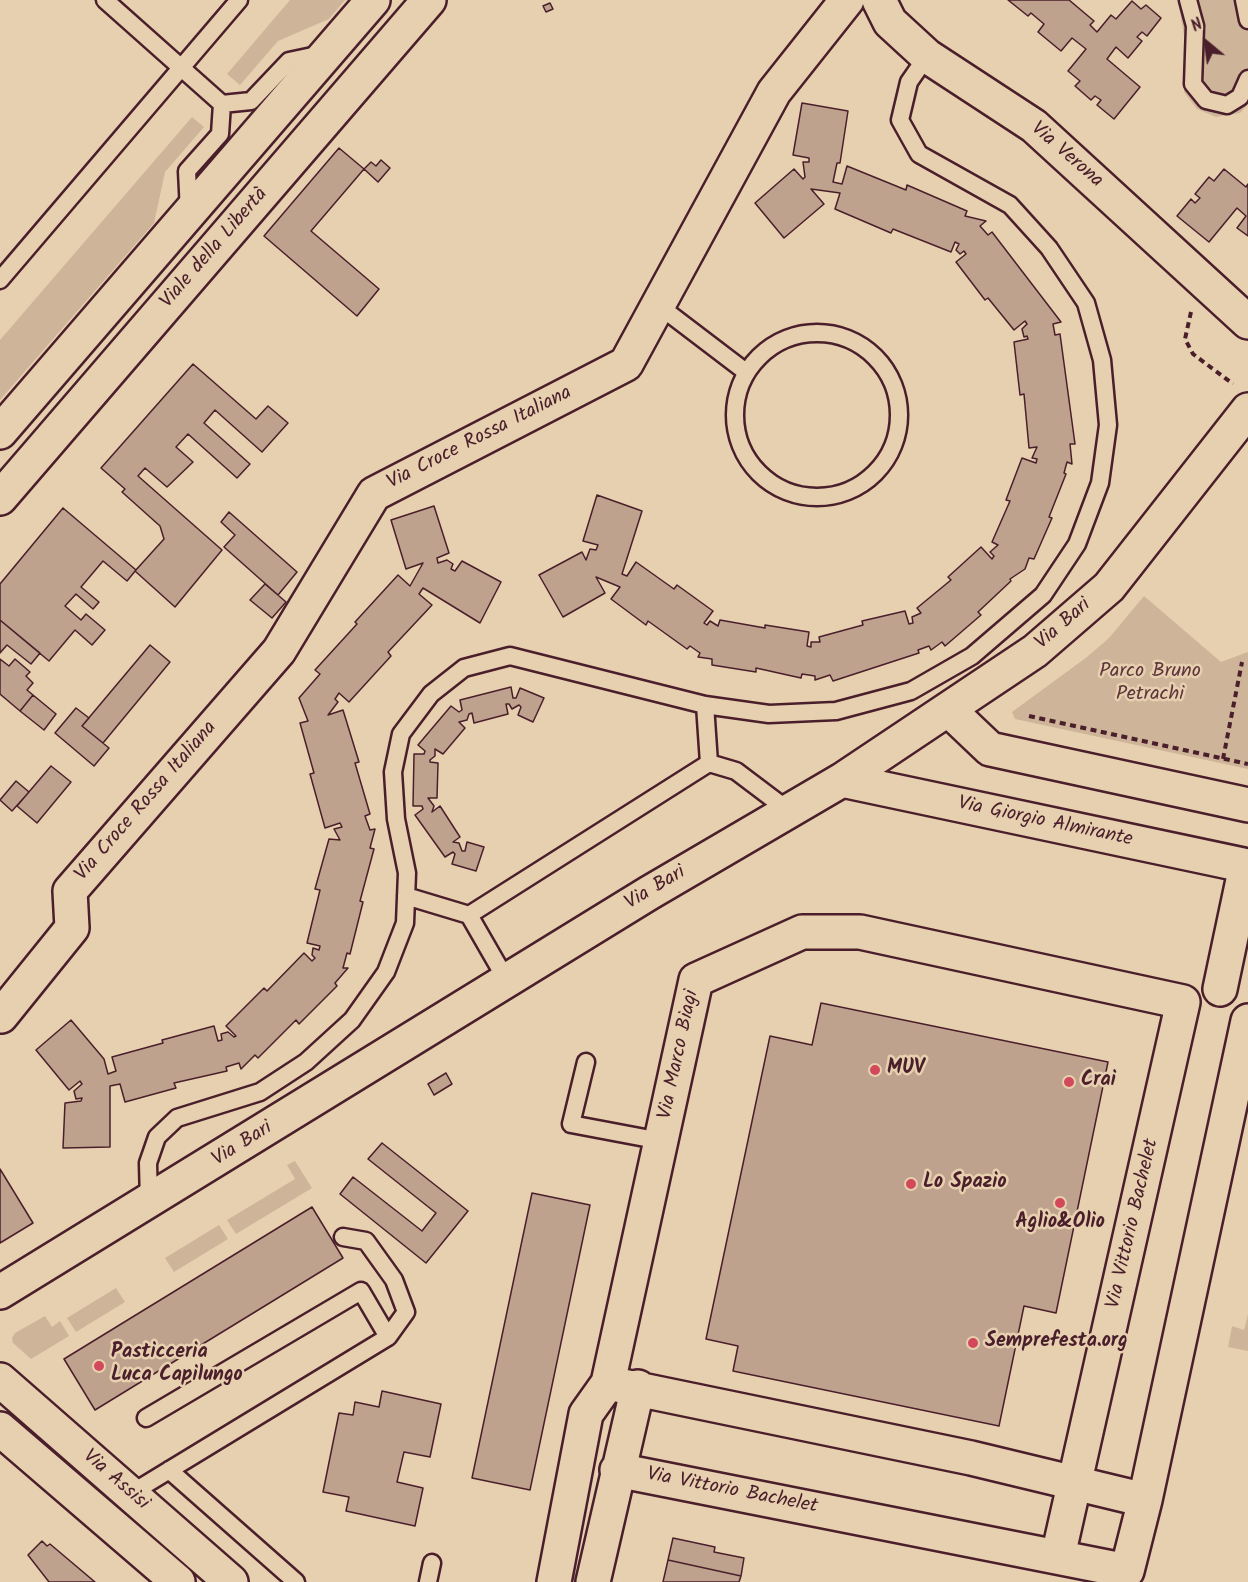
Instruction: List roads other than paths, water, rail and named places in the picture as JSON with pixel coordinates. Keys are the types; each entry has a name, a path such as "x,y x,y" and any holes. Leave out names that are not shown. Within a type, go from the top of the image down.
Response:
{"street":[{"path":"0,432 373,0"},
{"name":"Viale della Libertà","path":"0,498 429,0"},
{"name":"Via Croce Rossa Italiana","path":"1,1016 72,928 70,891 279,651 374,494 626,364 774,92 847,0"},
{"name":"Via Verona","path":"879,0 890,22 927,56 1035,126 1248,322"},
{"name":"Via Bari","path":"0,1293 507,981 842,780 1035,651 1108,586 1243,399"},
{"path":"949,710 990,749 1248,805"},
{"name":"Via Giorgio Almirante","path":"842,780 1247,866"},
{"path":"1220,989 1240,924 1247,866"},
{"name":"Via Marco Biagi","path":"593,1582 617,1470 623,1385 661,1142 696,980 802,932 860,932 1183,1002"},
{"path":"1183,1002 1220,989"},
{"path":"1220,989 1248,1008"},
{"name":"Via Vittorio Bachelet","path":"1058,1556 1183,1002"},
{"name":"Via Vittorio Bachelet","path":"617,1470 1127,1571 1145,1500 1248,1021"},
{"name":"Via Assisi","path":"0,1380 231,1582"},
{"path":"623,1385 971,1458 1074,1485 1145,1500"},
{"name":"Via Marco Biagi","path":"554,1582 586,1414 623,1385"},
{"name":"Via Assisi","path":"0,1429 178,1582"}],"lane":[{"path":"105,0 222,104 251,101 289,61 328,52"},
{"path":"0,280 239,0"},
{"path":"1188,0 1195,26 1193,84 1206,100 1227,105 1240,97 1248,79"},
{"path":"1244,0 1248,20"},
{"path":"149,1203 148,1163 157,1137 177,1118 260,1092 306,1062 352,1020 386,972 405,923 407,873 396,819 393,772 401,734 431,694 464,668 510,657 705,705 768,714 836,711 911,691 972,656 1043,595 1077,544 1100,483 1108,425 1102,360 1086,303 1049,248 1010,205 919,154 900,120 909,82 927,56"},
{"path":"190,214 188,171 220,134 222,104"},
{"path":"658,304 746,372"},
{"path":"817,332 845,337 870,351 888,372 898,398 899,426 890,453 873,475 851,490 817,496 800,495 775,486 755,470 741,447 735,422 736,396 746,372 765,351 789,337 817,332"},
{"path":"705,705 709,764"},
{"path":"469,915 709,764 736,771 789,811"},
{"path":"406,896 469,915 507,981"},
{"path":"586,1062 571,1124 661,1142"},
{"path":"130,1494 388,1337 406,1312 394,1280 366,1240 343,1237"},
{"path":"146,1418 361,1291 388,1337"},
{"path":"169,1470 296,1582"},
{"path":"428,1582 432,1563"}],"place":[{"name":"MUV","path":"875,1070"},
{"name":"Crai","path":"1069,1082"},
{"name":"Lo Spazio","path":"911,1184"},
{"name":"Aglio&Olio","path":"1060,1203"},
{"name":"Semprefesta.org","path":"973,1343"},
{"name":"Pasticceria Luca Capilungo","path":"99,1366"}],"park label":[{"name":"Parco Bruno Petrachi","path":"1150,684"}]}
